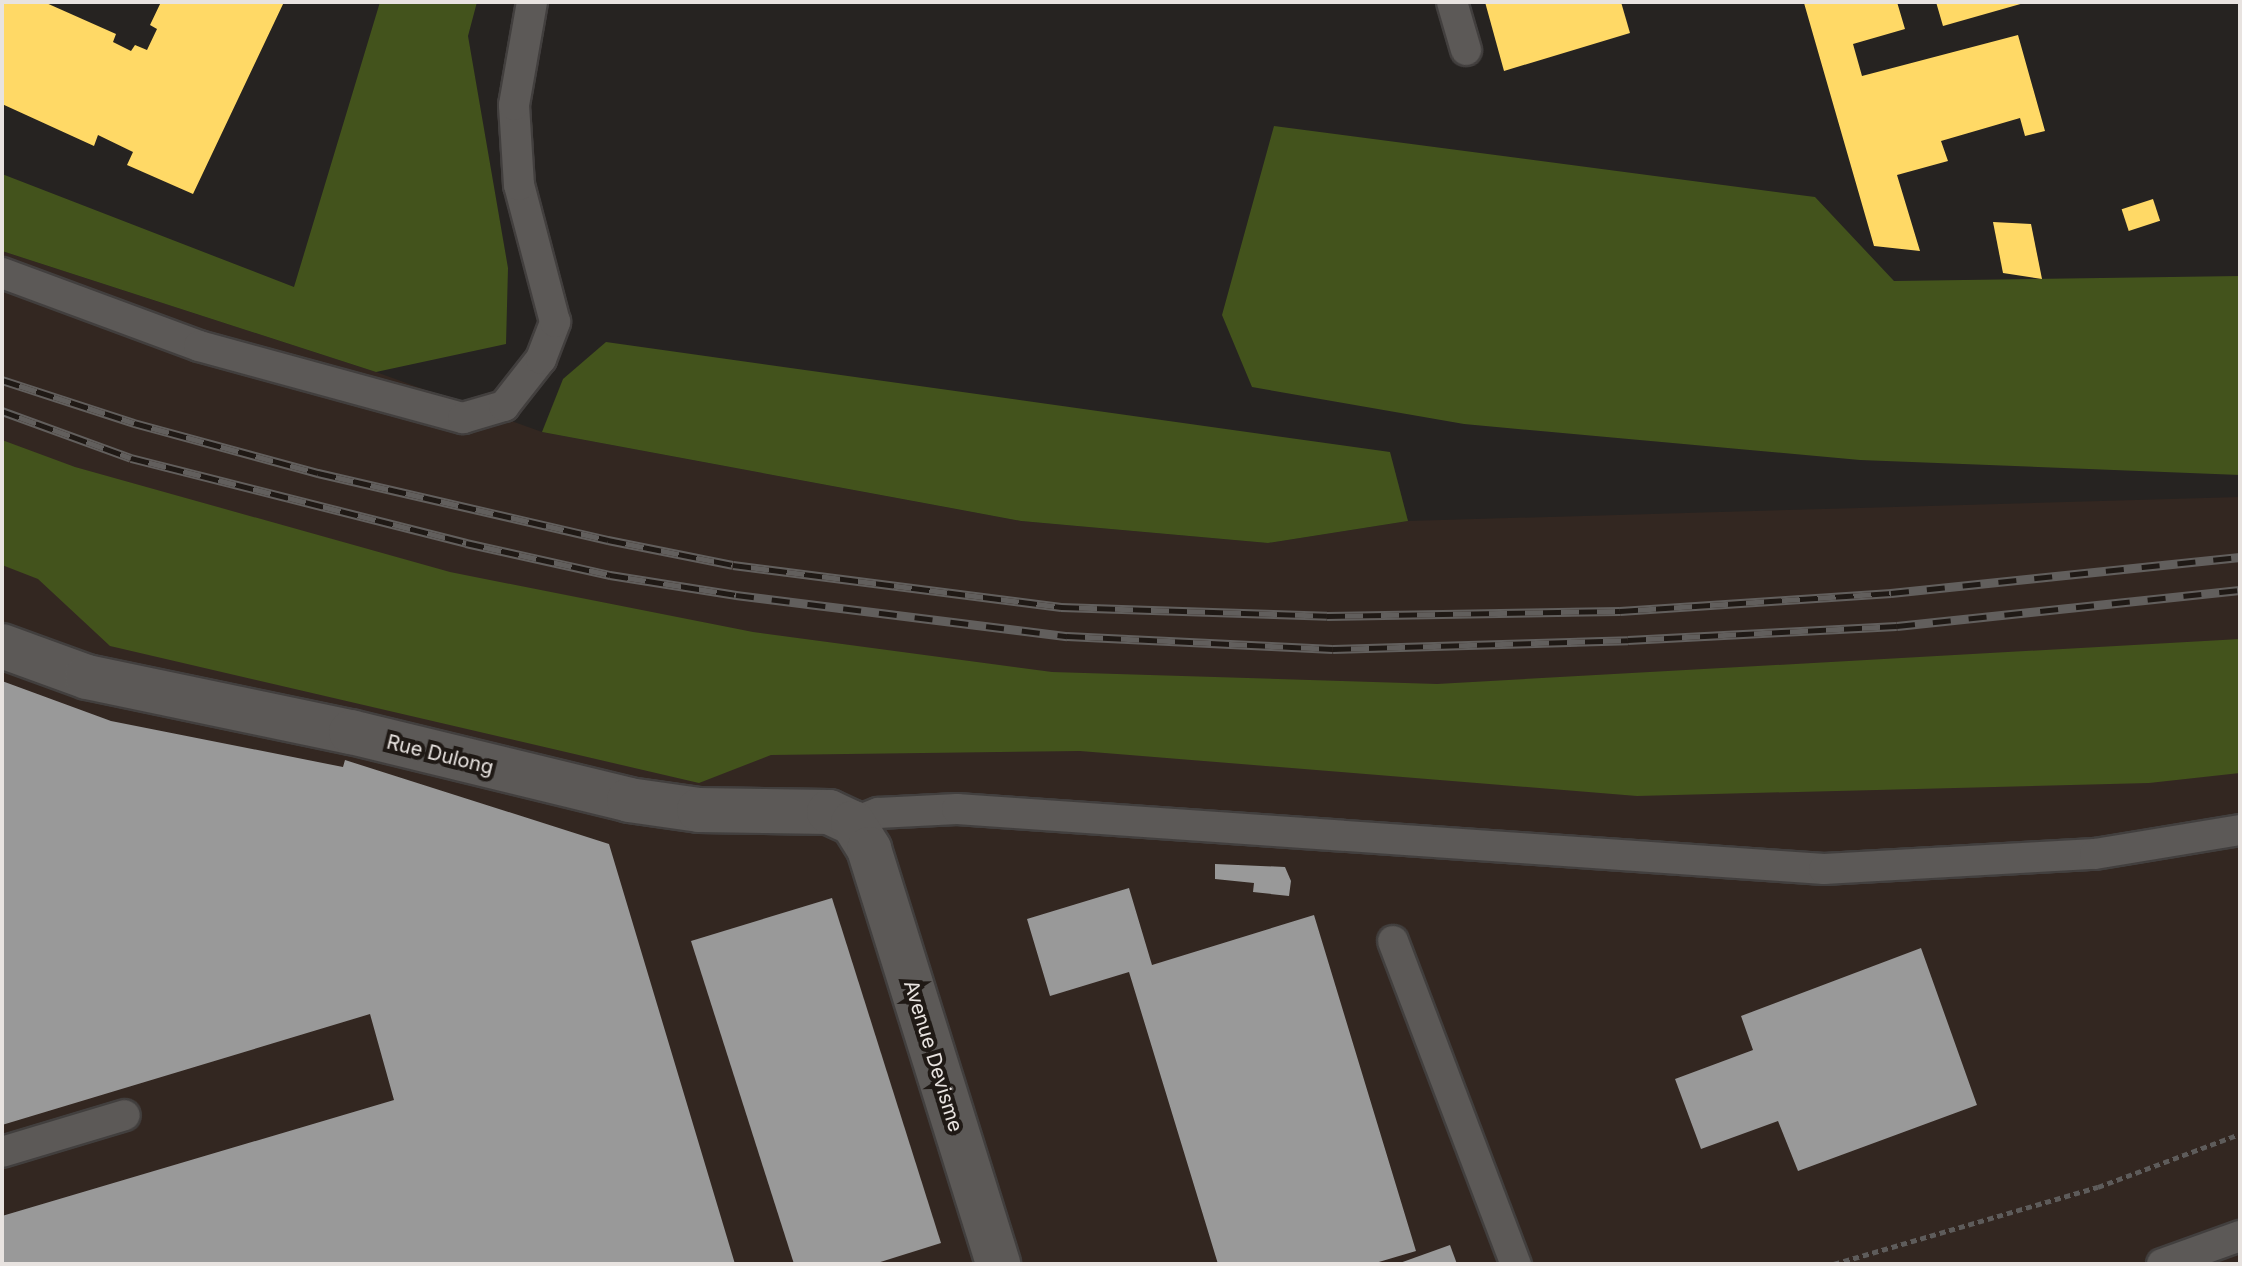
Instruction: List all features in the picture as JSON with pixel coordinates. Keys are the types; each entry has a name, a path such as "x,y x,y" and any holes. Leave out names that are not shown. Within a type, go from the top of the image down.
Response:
{"street":[{"name":"Rue Dulong","path":"2,646 87,677 351,732 629,800 699,810 829,812 861,836"},
{"name":"Avenue Devisme","path":"861,836 998,1264"}],"lane":[{"path":"2,273 199,346 463,418 504,406 541,359 555,322 518,169 514,105 532,2"},
{"path":"1452,2 1466,50"},
{"path":"861,836 878,813 957,809 1824,869 2095,854 2240,830"},
{"path":"1393,941 1516,1264"},
{"path":"2,1152 125,1115"},
{"path":"2162,1264 2240,1236"}],"path":[{"path":"1834,1264 2098,1187 2240,1134"}],"shaded area":[{"path":"2,251 376,372 542,432 1021,521 1268,543 1408,521 2240,497 2240,1264 2,1264"}],"green space":[{"path":"380,2 477,2 468,36 508,268 506,344 376,372 2,251 2,174 294,287"},
{"path":"1274,126 1815,197 1894,281 2240,276 2240,475 1860,460 1464,424 1252,387 1222,315"},
{"path":"606,342 1390,452 1408,521 1268,543 1021,521 542,432 563,379"},
{"path":"2,440 75,467 450,572 753,632 1052,672 1437,684 2240,639 2240,773 2149,783 1637,796 1080,751 771,755 699,783 110,646 38,579 2,565"}],"building: Logements":[{"path":"2,2 44,2 116,34 113,42 131,51 135,45 147,50 157,29 150,25 161,2 284,2 193,194 127,165 133,152 98,135 94,146 2,104"},
{"path":"1485,2 1621,2 1630,33 1504,71"},
{"path":"1897,2 1905,29 1853,44 1862,76 2018,35 2045,131 2025,136 2020,118 1941,141 1948,161 1897,175 1920,251 1874,246 1804,3"},
{"path":"1936,2 2024,2 2024,3 1943,26"},
{"path":"2153,199 2160,221 2129,231 2122,209"},
{"path":"1993,222 2031,224 2042,279 2003,273"}],"building: Industrie":[{"path":"2,681 111,721 343,767 345,760 609,844 735,1264 2,1264 2,1216 394,1100 370,1014 2,1125"},
{"path":"1215,864 1285,867 1291,881 1289,896 1253,892 1254,883 1215,879"},
{"path":"1129,888 1152,965 1314,915 1416,1251 1372,1264 1218,1264 1129,972 1050,996 1027,919"},
{"path":"832,898 941,1243 874,1264 794,1264 691,941"},
{"path":"1921,948 1977,1105 1798,1171 1778,1121 1701,1149 1675,1079 1753,1050 1741,1016"},
{"path":"1450,1245 1457,1264 1397,1264"}],"railway":[{"path":"2,380 134,423 318,473 608,540 733,565 1061,607 1327,616 1620,611 1891,593 2240,557"},
{"path":"2,411 131,458 466,543 610,575 736,595 1067,636 1333,649 1628,640 1897,626 2240,590"}]}
